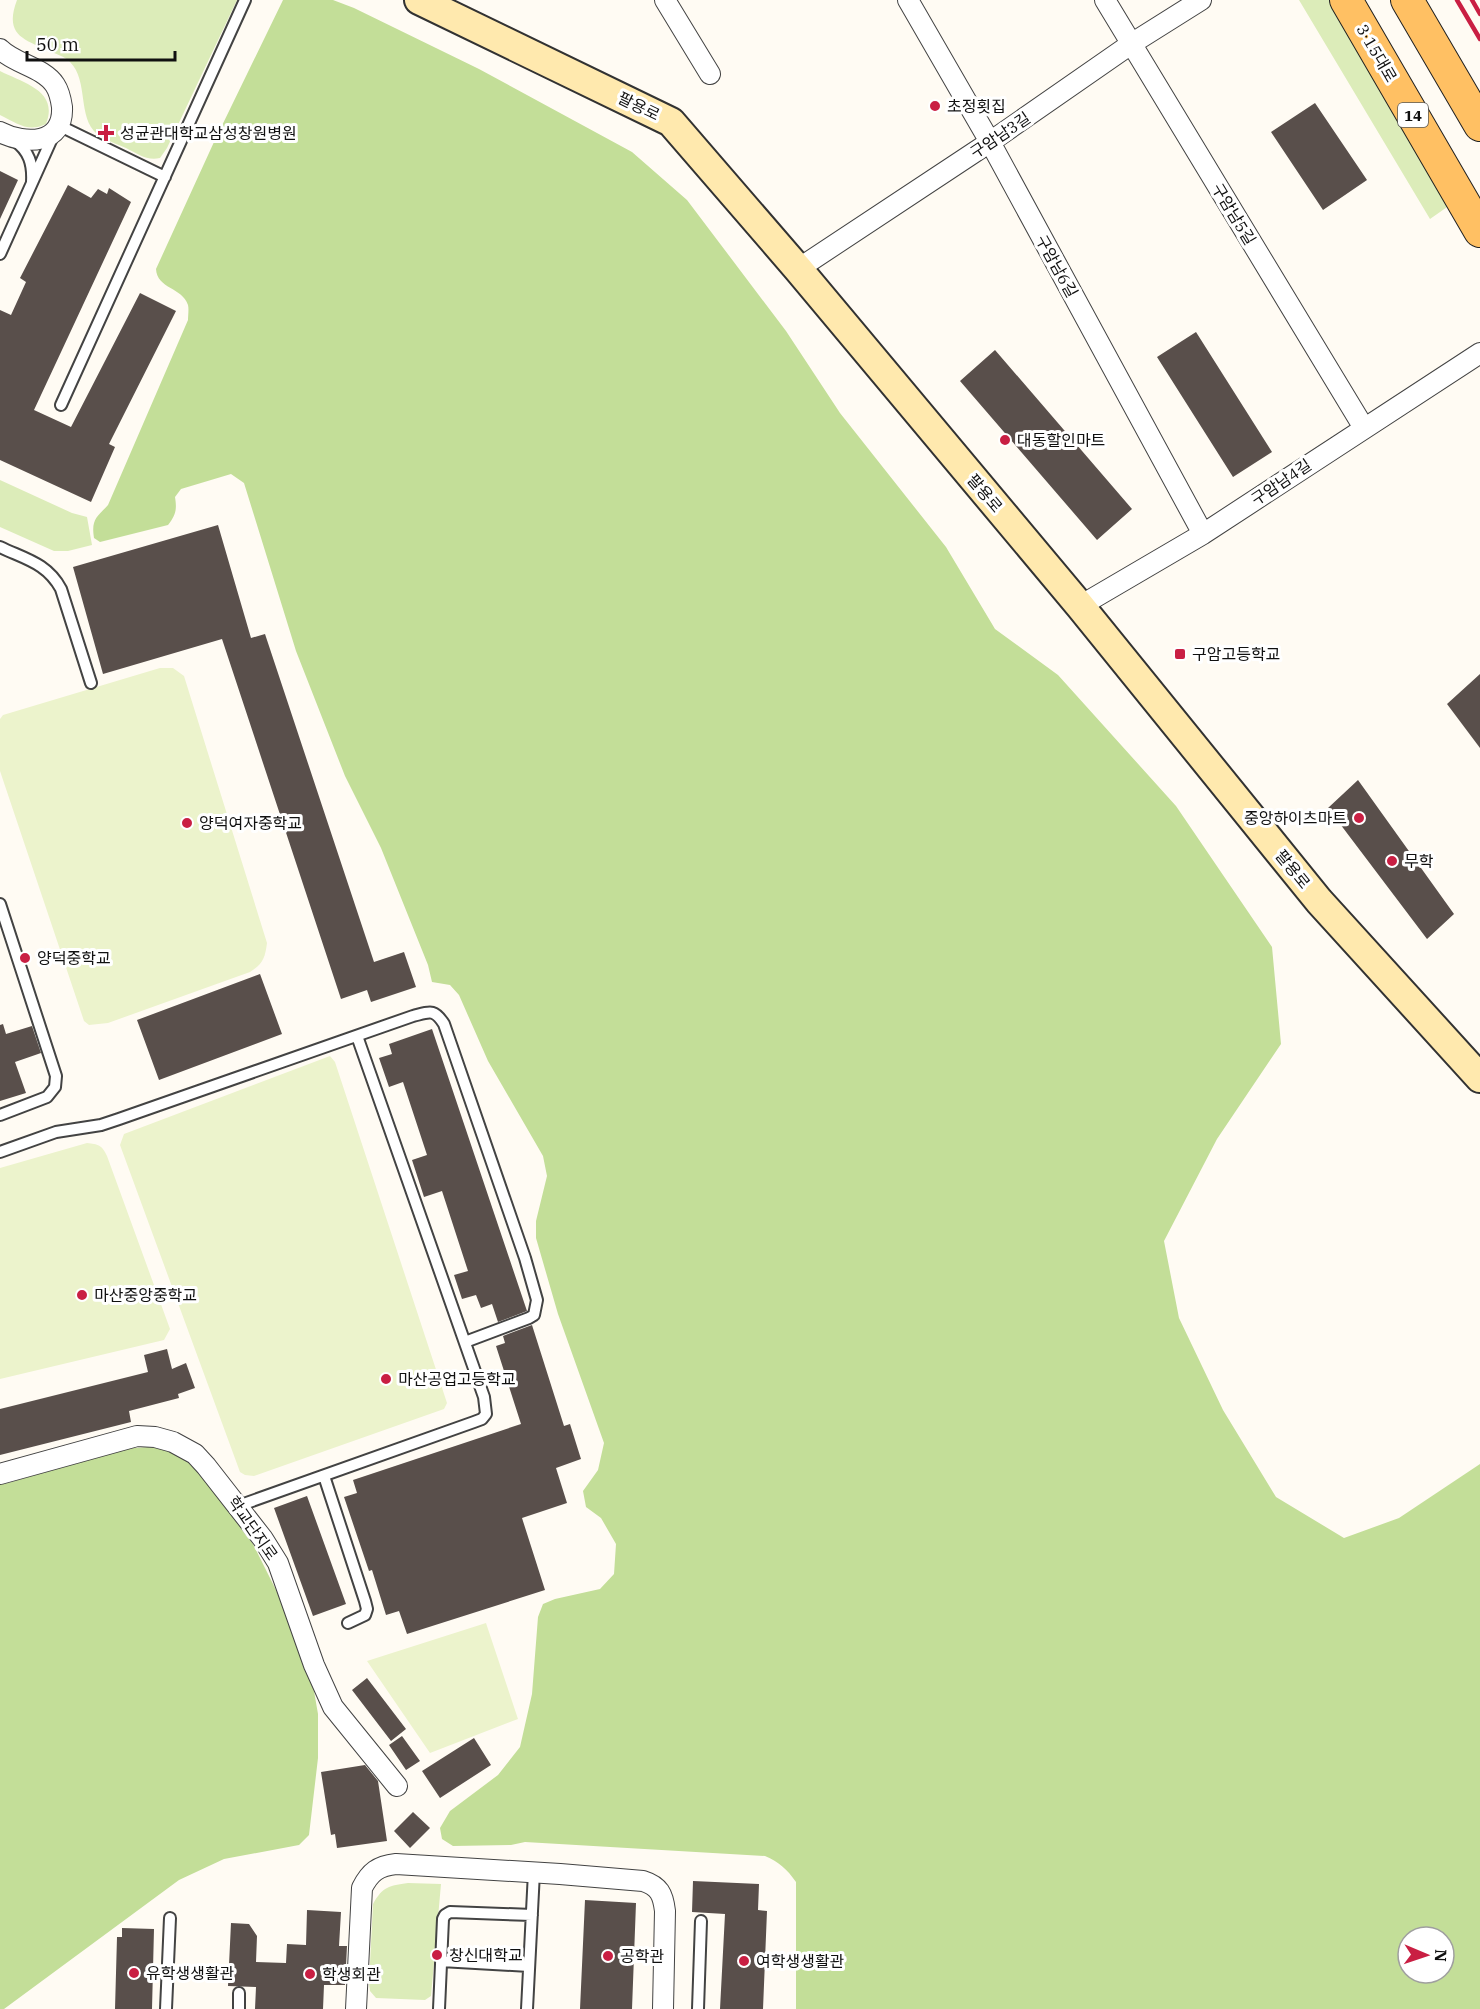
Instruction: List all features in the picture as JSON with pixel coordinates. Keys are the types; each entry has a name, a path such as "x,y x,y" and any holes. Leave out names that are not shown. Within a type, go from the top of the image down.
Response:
{"main road":[{"name":"팔용로","path":"419,0 671,122 798,269 1080,606 1319,901 1480,1078"},
{"name":"3·15대로","path":"1346,0 1480,231"},
{"path":"1407,0 1480,125"}],"street":[{"path":"665,0 710,74"},
{"name":"구암남6길","path":"908,0 990,142 1203,534"},
{"name":"구암남5길","path":"1105,0 1364,428"},
{"name":"구암남3길","path":"798,269 990,142 1131,44 1201,0"},
{"path":"0,49 46,76 56,85 61,99 62,114 57,126 49,136 38,141 22,140 5,134"},
{"name":"구암남4길","path":"1080,606 1203,534 1480,353"},
{"name":"학교단지로","path":"0,1474 137,1436 154,1437 195,1454 238,1506 278,1563 314,1665 333,1707 396,1786"},
{"path":"356,2009 362,1888 374,1870 396,1864 534,1872 643,1881 652,1884 660,1891 664,1899 663,2009"}],"lane":[{"path":"62,405 245,0"},
{"path":"0,254 57,126 165,177"},
{"path":"5,134 29,155 33,169 28,194"},
{"path":"0,547 45,568 55,578 61,589 91,683"},
{"path":"0,904 56,1076 55,1086 47,1097 0,1115"},
{"path":"0,1152 56,1132 101,1125 432,1012 438,1015 444,1024 525,1258 537,1300 534,1315 529,1318 465,1342"},
{"path":"238,1506 482,1419 486,1414 486,1406 465,1342 357,1036"},
{"path":"324,1476 367,1609 365,1615 348,1623"},
{"path":"527,2009 534,1872"},
{"path":"439,2009 445,1915 450,1912 532,1915"},
{"path":"166,2009 170,1918"},
{"path":"698,2009 700,1921"},
{"path":"441,1961 529,1966"},
{"path":"238,2009 239,1993"}],"green space":[{"path":"17,0 237,0 167,148 160,158 151,159 107,140 91,127 79,79 70,62 26,40 15,30 13,12"},
{"path":"283,0 333,0 479,69 632,152 687,200 786,331 840,413 946,547 995,629 1058,675 1176,806 1272,947 1281,1044 1217,1139 1164,1241 1179,1318 1223,1410 1276,1497 1344,1538 1399,1518 1480,1464 1480,2009 796,2009 796,1882 782,1866 770,1858 525,1842 511,1845 453,1846 442,1839 440,1828 450,1811 498,1775 520,1747 532,1694 538,1617 543,1604 600,1589 614,1574 616,1544 601,1518 586,1507 583,1491 598,1470 604,1443 558,1314 536,1238 536,1221 547,1176 543,1156 488,1061 459,995 450,985 432,982 428,965 381,848 345,776 296,651 244,483 231,474 181,489 175,497 175,512 168,525 100,542 94,538 94,522 108,505 188,320 188,307 185,299 161,281 156,269"},
{"path":"1299,0 1329,0 1450,205 1430,219"},
{"path":"0,71 29,84 43,96 48,103 49,113 46,124 34,128 28,127 0,115"},
{"path":"0,480 72,513 87,517 92,545 68,551 54,551 0,527"},
{"path":"160,668 173,668 184,676 267,943 261,963 250,972 108,1023 89,1025 84,1021 0,771 0,719 3,715"},
{"path":"330,1056 335,1062 447,1403 444,1409 254,1476 245,1475 240,1472 120,1145 124,1134"},
{"name":"마산중앙중학교","path":"87,1143 99,1146 107,1156 170,1329 164,1340 0,1379 0,1168"},
{"path":"148,1447 168,1450 187,1459 205,1476 253,1544 277,1592 314,1691 318,1714 318,1758 309,1835 299,1845 224,1859 179,1880 4,2009 0,2009 0,1484 122,1449"},
{"path":"486,1623 518,1719 430,1753 367,1661"},
{"path":"408,1883 441,1884 431,1996 425,2000 376,1998 370,1991 369,1983 373,1904 387,1888"}],"building":[{"path":"1315,103 1367,180 1323,210 1271,132"},
{"path":"0,171 18,180 0,219"},
{"path":"68,185 91,198 98,189 107,194 109,188 131,202 34,410 71,427 140,293 176,311 109,444 115,447 91,502 0,460 0,310 11,315 26,282 20,278"},
{"path":"1196,332 1272,452 1233,477 1157,357"},
{"path":"995,350 1132,509 1097,540 960,381"},
{"path":"218,525 251,638 265,634 374,962 404,952 416,987 371,1002 367,990 341,999 222,639 103,674 73,567"},
{"path":"1480,674 1480,748 1447,704"},
{"name":"무학","path":"1358,780 1454,914 1427,939 1328,808"},
{"path":"260,974 282,1034 159,1080 137,1020"},
{"path":"3,1024 6,1034 32,1026 41,1053 15,1062 26,1093 0,1101 0,1025"},
{"path":"432,1029 527,1311 498,1322 492,1304 481,1308 476,1295 462,1299 454,1275 468,1271 442,1191 424,1197 412,1160 427,1155 403,1082 389,1087 379,1058 392,1054 389,1044"},
{"path":"532,1325 564,1426 570,1424 581,1459 556,1468 567,1503 522,1518 545,1590 407,1634 399,1611 386,1615 372,1570 369,1571 344,1497 357,1493 353,1480 521,1424 496,1346 505,1343 503,1336"},
{"path":"167,1349 172,1369 186,1363 195,1388 178,1394 179,1398 129,1411 131,1422 0,1455 0,1409 148,1372 144,1355"},
{"path":"307,1496 346,1604 313,1616 274,1508"},
{"path":"367,1678 406,1729 391,1741 352,1690"},
{"path":"402,1736 420,1761 406,1770 389,1745"},
{"path":"474,1738 491,1765 440,1798 422,1771"},
{"path":"365,1765 378,1781 387,1841 337,1848 335,1834 331,1835 321,1772"},
{"path":"413,1812 430,1828 410,1848 394,1831"},
{"name":"여학생생활관","path":"693,1881 759,1884 758,1910 767,1911 763,2009 720,2009 725,1914 692,1912"},
{"name":"공학관","path":"585,1900 636,1903 632,2009 580,2009"},
{"path":"307,1910 341,1912 339,1946 347,1946 345,1985 324,1985 323,2009 255,2009 256,1987 228,1986 231,1923 249,1924 257,1936 256,1962 286,1963 287,1944 306,1945"},
{"name":"유학생생활관","path":"122,1928 154,1929 152,2009 115,2009 117,1937 122,1937"}],"railway":[{"path":"1457,0 1480,39"},
{"path":"1472,0 1480,14"}],"place":[{"name":"초정횟집","path":"935,106"},
{"name":"성균관대학교삼성창원병원","path":"106,133"},
{"name":"대동할인마트","path":"1005,440"},
{"name":"구암고등학교","path":"1180,654"},
{"name":"중앙하이츠마트","path":"1359,818"},
{"name":"양덕여자중학교","path":"187,823"},
{"name":"무학","path":"1392,861"},
{"name":"양덕중학교","path":"25,958"},
{"name":"마산중앙중학교","path":"82,1295"},
{"name":"마산공업고등학교","path":"386,1379"},
{"name":"창신대학교","path":"437,1955"},
{"name":"공학관","path":"608,1956"},
{"name":"여학생생활관","path":"744,1961"},
{"name":"유학생생활관","path":"134,1973"},
{"name":"학생회관","path":"310,1974"}]}
